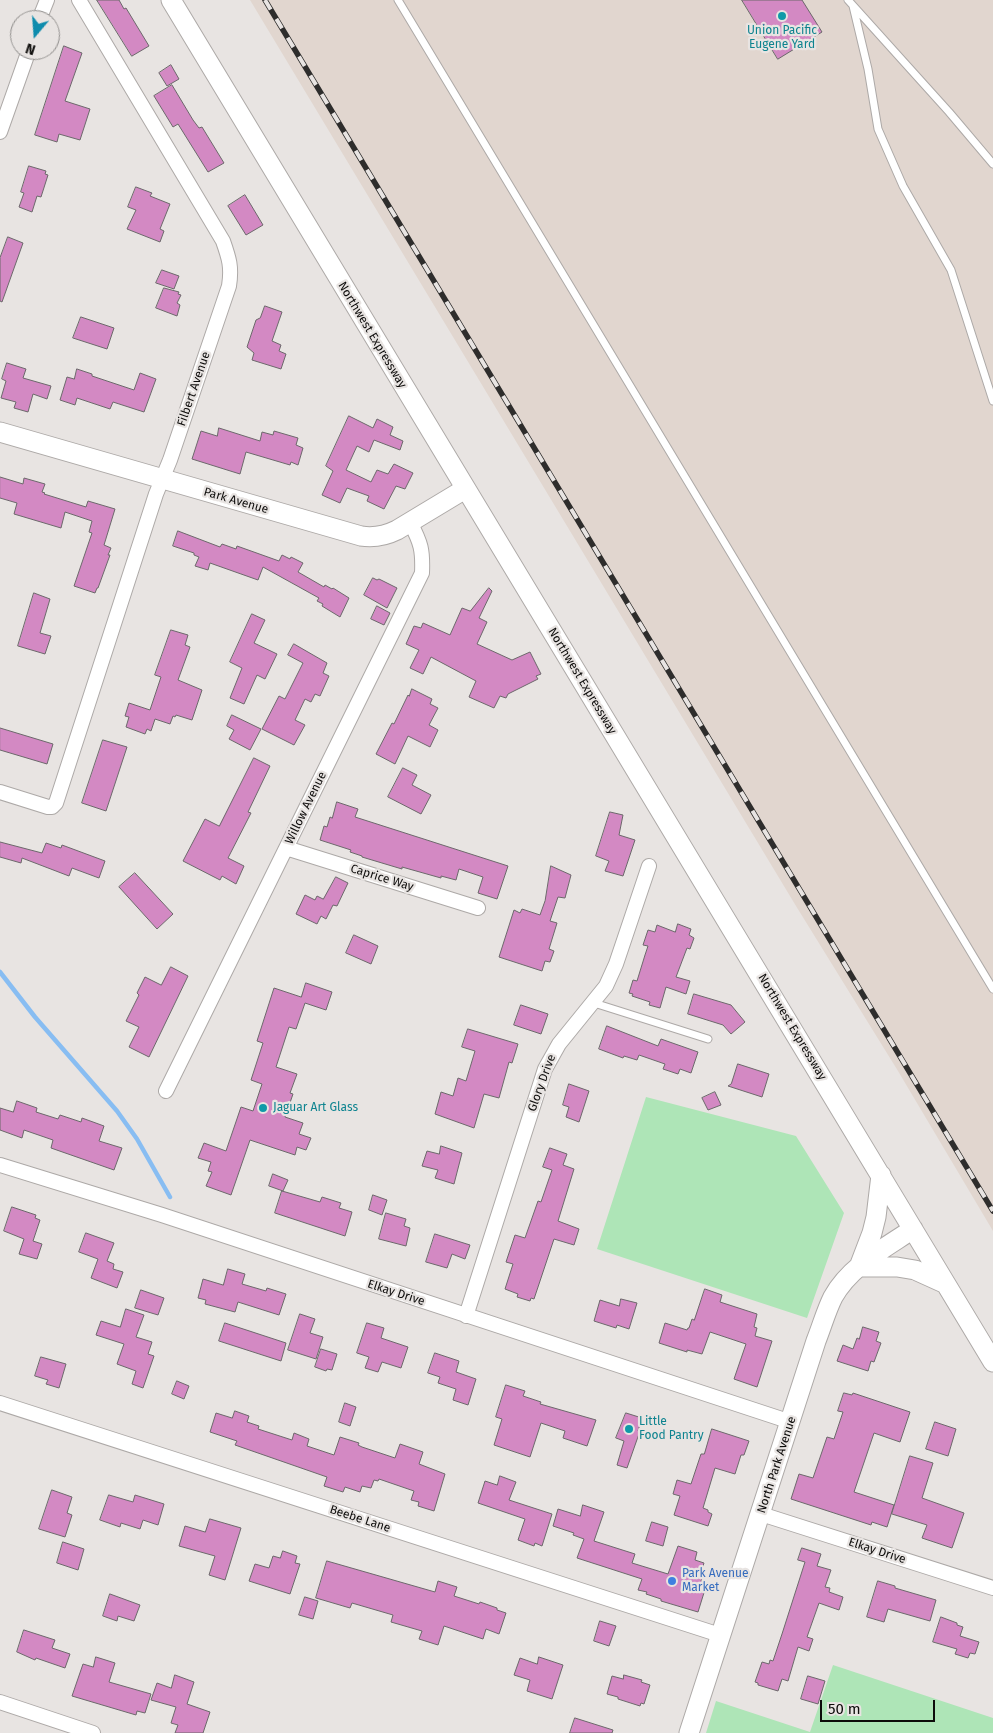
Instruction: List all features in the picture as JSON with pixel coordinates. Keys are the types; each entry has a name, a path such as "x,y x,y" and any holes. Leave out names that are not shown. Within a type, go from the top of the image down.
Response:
{"main road":[{"name":"Northwest Expressway","path":"171,0 993,1362"},
{"name":"Park Avenue","path":"0,432 361,536 372,537 388,534 465,489"},
{"path":"880,1175 876,1217 859,1267 897,1267 915,1270 946,1284"},
{"name":"North Park Avenue","path":"692,1732 720,1635 816,1341 833,1297 859,1267 913,1229"}],"street":[{"name":"Filbert Avenue","path":"0,792 48,807 52,807 56,803 156,494 170,460 229,286 231,270 223,241 79,0"},
{"path":"0,132 25,60"},
{"name":"Willow Avenue","path":"166,1092 422,573 420,542 410,522"},
{"name":"Caprice Way","path":"286,848 478,908"},
{"name":"Glory Drive","path":"466,1316 545,1069 558,1044 594,1003 606,986 616,964 649,866"},
{"name":"Elkay Drive","path":"0,1165 162,1215 791,1422"},
{"name":"Beebe Lane","path":"0,1403 720,1635"},
{"name":"Elkay Drive","path":"761,1514 993,1588"},
{"path":"0,1702 93,1733"}],"lane":[{"path":"398,0 993,989"},
{"path":"850,3 949,112 993,164"},
{"path":"850,3 868,69 878,128 903,186 951,270 993,401"},
{"path":"594,1003 708,1040"}],"shaded area":[{"path":"250,0 993,0 993,1231 898,1071 796,906"}],"green space":[{"path":"646,1097 796,1136 844,1213 807,1318 597,1249"},
{"path":"833,1665 993,1718 993,1733 706,1733 716,1701 810,1732"}],"building":[{"path":"97,0 119,0 149,46 132,56"},
{"name":"Union Pacific Eugene Yard","path":"742,0 802,0 822,32 778,59"},
{"path":"64,46 82,53 65,101 90,109 80,140 59,134 57,142 35,135"},
{"path":"171,65 179,79 167,86 159,73"},
{"path":"172,85 193,120 199,128 202,127 224,163 208,172 178,124 173,127 154,96"},
{"path":"29,166 46,171 45,174 48,175 41,197 37,196 32,212 19,207 24,193 21,192"},
{"path":"136,187 152,193 150,196 170,204 160,229 164,231 160,242 127,229 136,210 128,207"},
{"path":"245,195 263,225 246,235 228,206"},
{"path":"8,237 23,243 2,302 0,301 0,258"},
{"path":"162,270 179,276 174,289 156,283"},
{"path":"164,288 179,292 178,294 181,295 177,303 180,305 177,316 156,308"},
{"path":"265,306 282,312 272,341 281,345 279,351 286,354 281,369 252,360 254,353 247,347 256,320 260,318"},
{"path":"81,317 114,328 107,349 73,338"},
{"path":"7,363 26,369 23,378 51,386 47,399 33,394 28,412 14,408 16,402 1,398 6,381 2,379"},
{"path":"77,369 134,390 140,373 156,379 144,412 113,402 110,409 77,398 75,405 60,400 67,377 74,379"},
{"path":"349,416 373,428 377,419 393,427 390,435 403,441 400,450 374,440 369,452 357,446 346,470 371,482 377,470 388,474 394,464 413,473 405,489 396,486 384,509 367,501 369,496 347,488 340,503 322,495 333,471 326,466"},
{"path":"219,428 260,441 262,432 273,435 274,431 298,438 296,445 303,448 298,465 291,462 290,465 246,452 240,474 192,459 201,431 217,436"},
{"path":"0,477 23,484 24,478 45,484 42,492 44,494 86,507 88,501 115,509 104,545 111,548 108,555 110,555 95,593 74,586 92,533 89,532 92,521 65,512 61,528 14,514 17,503 0,498"},
{"path":"178,531 220,547 222,544 236,549 237,546 279,561 282,555 290,559 291,557 303,563 298,572 324,587 325,585 333,588 349,598 340,617 322,606 323,604 317,601 319,598 263,567 258,580 210,563 208,570 195,566 199,557 194,555 194,553 173,546"},
{"path":"373,578 397,588 387,608 364,595"},
{"path":"489,588 492,591 479,618 487,622 477,644 512,660 530,652 541,674 536,676 538,679 508,694 506,698 500,696 494,708 469,697 476,681 431,657 423,674 410,668 419,650 406,644 414,626 421,628 423,623 450,635 462,608 470,611"},
{"path":"34,593 50,599 40,633 51,636 45,654 18,646"},
{"path":"377,606 390,613 384,625 371,619"},
{"path":"252,614 265,620 254,643 277,654 265,679 257,675 244,704 230,698 242,668 230,662"},
{"path":"171,630 188,635 185,645 190,647 178,680 202,690 192,720 176,715 175,717 173,716 170,724 155,719 151,731 147,729 145,734 126,727 129,717 125,716 129,703 150,710 161,677 155,675"},
{"path":"294,644 327,663 323,673 329,676 320,696 315,694 311,702 305,699 295,720 305,725 294,745 262,729 279,696 285,699 303,663 288,655"},
{"path":"412,689 432,699 430,704 438,708 429,725 438,730 430,747 408,736 395,764 376,754"},
{"path":"232,715 261,729 250,750 229,739 234,730 227,726"},
{"path":"0,728 53,744 47,764 0,750"},
{"path":"103,740 127,747 106,811 82,803"},
{"path":"254,758 270,766 248,812 251,813 228,858 244,866 236,884 222,876 220,880 183,861 205,819 219,826"},
{"path":"403,768 417,775 412,785 431,795 421,814 388,797"},
{"path":"337,802 358,809 355,817 508,866 497,899 478,893 483,877 459,869 456,880 441,876 441,878 362,857 350,852 351,850 320,840 324,826 327,827 330,817 332,818"},
{"path":"610,812 623,815 619,835 635,840 623,876 605,871 609,861 596,856"},
{"path":"0,842 42,853 46,843 61,848 62,845 105,861 99,878 72,868 69,876 22,858 21,863 0,857"},
{"path":"551,866 571,875 565,898 558,897 550,921 557,923 549,949 554,951 550,962 545,961 542,971 499,957 514,910 520,913 522,909 540,915 545,901"},
{"path":"135,873 173,914 157,929 119,887"},
{"path":"336,877 348,883 337,906 333,905 326,919 321,916 317,924 296,914 305,895 315,900 317,896 323,899"},
{"path":"678,924 691,929 689,935 694,938 690,949 687,948 676,977 690,981 686,994 666,987 660,1008 649,1005 650,1002 632,996 633,994 629,993 633,980 637,981 648,946 643,945 648,930 655,932 657,925 675,932"},
{"path":"354,935 378,946 371,964 346,953"},
{"path":"171,967 188,976 149,1057 129,1047 139,1027 126,1021 139,995 137,993 145,977 161,985"},
{"path":"306,983 332,992 326,1010 305,1003 296,1029 289,1027 276,1067 297,1074 290,1093 293,1094 285,1117 303,1123 299,1134 311,1138 306,1150 297,1147 295,1155 250,1140 231,1195 206,1186 212,1172 208,1171 211,1162 198,1158 204,1143 226,1151 241,1107 253,1111 262,1084 251,1080 263,1043 257,1041 274,988 301,997"},
{"path":"694,994 731,1005 745,1022 731,1034 723,1025 688,1014"},
{"path":"521,1005 548,1014 541,1034 514,1025"},
{"path":"607,1026 658,1046 661,1039 698,1052 691,1073 680,1069 678,1074 663,1069 665,1064 639,1055 637,1060 624,1056 623,1058 599,1049"},
{"path":"468,1029 518,1044 512,1063 509,1062 499,1098 484,1094 474,1128 435,1114 441,1092 453,1096 458,1078 466,1081 475,1051 462,1047"},
{"path":"738,1064 769,1074 762,1097 728,1086 731,1084"},
{"path":"569,1084 589,1091 579,1122 566,1117 569,1107 563,1105"},
{"path":"715,1092 721,1105 708,1110 702,1098"},
{"path":"17,1101 37,1108 36,1112 58,1119 60,1115 81,1122 82,1118 104,1126 99,1141 122,1148 114,1170 51,1148 53,1140 24,1130 22,1138 0,1130 0,1108 13,1112"},
{"path":"441,1146 462,1153 454,1184 435,1178 438,1170 422,1166 427,1151 439,1154"},
{"path":"550,1148 567,1154 563,1165 574,1169 558,1221 579,1229 574,1245 554,1239 534,1299 531,1298 530,1301 517,1297 518,1294 505,1289 513,1264 506,1262 515,1235 525,1238 538,1201 541,1202 552,1170 543,1167"},
{"path":"273,1174 288,1180 283,1191 269,1186"},
{"path":"282,1191 320,1202 322,1197 341,1203 339,1208 352,1212 345,1236 275,1213"},
{"path":"373,1195 387,1200 382,1215 369,1210"},
{"path":"12,1207 36,1215 35,1218 40,1220 33,1241 42,1244 37,1259 19,1254 24,1239 4,1231"},
{"path":"386,1213 406,1219 404,1226 410,1228 406,1246 379,1239"},
{"path":"86,1233 114,1243 107,1261 114,1264 113,1269 123,1272 117,1288 91,1278 98,1259 79,1252"},
{"path":"435,1234 470,1245 465,1259 452,1254 447,1268 426,1262"},
{"path":"228,1269 245,1274 242,1284 266,1291 267,1288 286,1294 279,1315 238,1302 235,1312 205,1304 206,1300 198,1298 203,1279 223,1285"},
{"path":"705,1289 722,1295 720,1302 757,1314 754,1327 757,1328 755,1336 772,1341 757,1387 734,1379 746,1344 710,1332 702,1354 687,1350 687,1352 659,1343 665,1323 687,1330 689,1328 692,1319 694,1320"},
{"path":"141,1290 164,1298 158,1315 135,1308"},
{"path":"621,1299 637,1303 629,1329 617,1325 616,1328 594,1321 600,1300 619,1306"},
{"path":"126,1309 144,1315 136,1337 152,1342 148,1354 154,1356 143,1388 132,1384 136,1371 117,1364 124,1344 96,1335 101,1321 120,1327"},
{"path":"300,1314 315,1319 310,1333 323,1337 316,1359 288,1350"},
{"path":"225,1323 286,1343 281,1361 219,1341"},
{"path":"367,1323 384,1328 381,1338 408,1347 401,1368 382,1362 378,1372 365,1368 369,1357 357,1353"},
{"path":"863,1327 879,1332 876,1341 881,1343 874,1362 871,1361 868,1371 837,1361 843,1345 853,1349"},
{"path":"321,1349 337,1354 332,1370 327,1369 326,1371 315,1367"},
{"path":"435,1353 459,1361 456,1372 476,1379 468,1405 453,1400 456,1389 438,1383 440,1377 428,1373"},
{"path":"41,1357 66,1364 59,1388 46,1384 48,1380 35,1376"},
{"path":"177,1381 189,1386 184,1399 172,1394"},
{"path":"506,1385 525,1391 523,1396 541,1402 540,1404 596,1420 587,1446 563,1438 565,1431 541,1423 530,1457 494,1445 502,1419 496,1417"},
{"path":"844,1393 852,1395 853,1393 910,1412 900,1442 874,1433 854,1492 894,1505 887,1527 872,1522 871,1525 791,1499 799,1474 813,1478 827,1437 834,1439 843,1412 838,1411"},
{"path":"345,1403 356,1407 350,1426 339,1422"},
{"path":"235,1411 249,1416 247,1422 259,1426 258,1429 292,1440 294,1433 309,1439 307,1446 334,1455 340,1437 395,1458 400,1444 423,1452 419,1464 445,1474 434,1511 418,1506 419,1502 411,1500 414,1491 379,1479 378,1481 374,1480 371,1488 362,1486 360,1492 345,1487 343,1492 324,1486 327,1477 235,1445 237,1441 210,1432 216,1413 232,1418"},
{"name":"Little Food Pantry","path":"626,1413 642,1418 638,1431 640,1431 627,1468 617,1465 624,1441 616,1438"},
{"path":"935,1422 956,1429 948,1456 926,1449"},
{"path":"712,1429 749,1441 744,1455 741,1455 735,1474 715,1468 703,1508 712,1514 708,1526 674,1515 680,1496 673,1494 677,1480 691,1484"},
{"path":"910,1456 933,1463 922,1498 964,1513 952,1548 922,1538 927,1525 892,1514"},
{"path":"500,1476 516,1482 509,1500 552,1514 542,1546 535,1543 534,1546 518,1540 525,1519 478,1503 485,1481 497,1485"},
{"path":"52,1490 72,1497 67,1513 72,1515 65,1537 39,1529"},
{"path":"109,1495 133,1502 135,1495 164,1504 158,1525 143,1520 140,1529 121,1523 120,1527 100,1520"},
{"path":"583,1505 604,1512 594,1541 635,1554 632,1563 668,1574 678,1546 697,1552 695,1560 704,1563 702,1569 705,1570 701,1581 707,1583 698,1612 661,1601 661,1599 646,1594 647,1592 638,1590 642,1579 577,1558 584,1539 573,1535 574,1533 553,1526 558,1509 580,1516"},
{"path":"210,1519 241,1528 225,1580 209,1575 215,1556 179,1546 185,1526 205,1532"},
{"path":"652,1522 668,1527 663,1546 646,1541"},
{"path":"63,1542 84,1549 78,1570 57,1563"},
{"path":"802,1548 821,1554 817,1566 831,1570 825,1587 830,1588 829,1592 843,1597 839,1610 819,1603 807,1637 813,1639 809,1651 798,1647 788,1681 782,1679 778,1691 758,1685 755,1682 762,1662 769,1664 770,1660 773,1661 805,1562 798,1560"},
{"path":"283,1551 297,1556 295,1563 300,1564 290,1594 249,1581 255,1564 269,1568 273,1556 280,1558"},
{"path":"327,1561 435,1592 438,1581 457,1587 454,1596 479,1604 480,1602 506,1613 499,1634 486,1629 483,1639 444,1626 438,1645 419,1639 422,1631 391,1622 393,1615 352,1603 350,1608 316,1598"},
{"path":"878,1581 936,1600 930,1621 888,1609 884,1622 867,1617"},
{"path":"110,1594 140,1605 134,1621 118,1616 117,1621 103,1616"},
{"path":"305,1597 318,1601 313,1619 299,1615"},
{"path":"941,1617 963,1627 960,1636 979,1642 975,1654 970,1653 968,1658 955,1654 957,1649 933,1642"},
{"path":"600,1621 616,1626 609,1646 594,1641"},
{"path":"24,1630 55,1640 52,1648 70,1654 65,1668 36,1658 35,1660 17,1652"},
{"path":"96,1657 115,1663 109,1682 151,1694 145,1713 137,1711 136,1715 72,1696 83,1664 93,1667"},
{"path":"539,1657 563,1665 552,1699 527,1691 530,1680 514,1675 520,1658 537,1664"},
{"path":"175,1675 194,1682 187,1704 210,1712 203,1733 175,1733 178,1725 171,1723 176,1707 151,1700 157,1683 171,1688"},
{"path":"624,1675 642,1680 641,1682 650,1685 644,1704 641,1703 640,1706 607,1694 612,1676 623,1679"},
{"path":"808,1676 825,1681 818,1704 801,1699"},
{"path":"575,1718 613,1730 612,1733 570,1733"}],"waterway":[{"path":"0,972 35,1017 117,1111 137,1139 170,1197"}],"railway":[{"path":"265,0 993,1211"}],"place":[{"name":"Union Pacific Eugene Yard","path":"782,16"},
{"name":"Jaguar Art Glass","path":"263,1108"},
{"name":"Little Food Pantry","path":"629,1429"},
{"name":"Park Avenue Market","path":"672,1581"}]}
